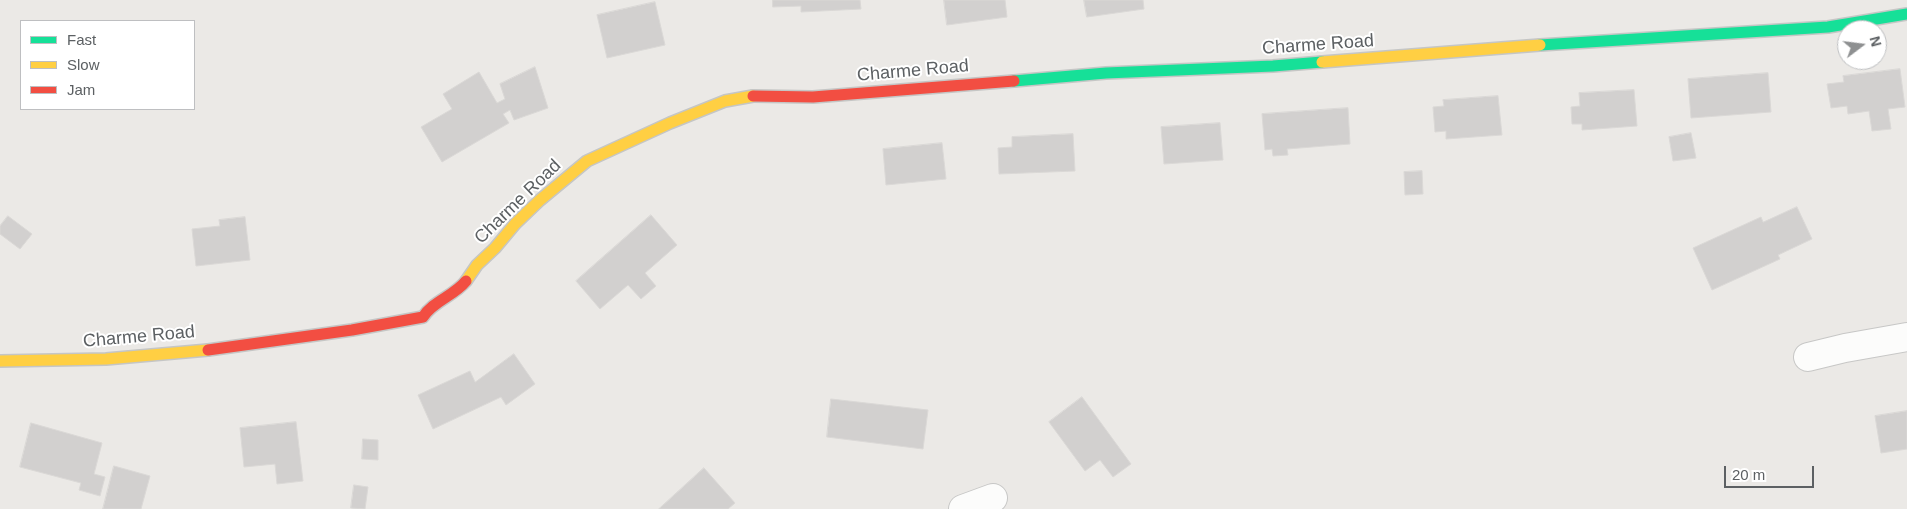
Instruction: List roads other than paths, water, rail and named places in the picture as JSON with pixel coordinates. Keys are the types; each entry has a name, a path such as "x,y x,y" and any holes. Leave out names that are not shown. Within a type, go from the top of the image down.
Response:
{"street":[{"name":"Charme Road","path":"0,361 37,362 137,356 251,344 378,326 423,317 427,311 461,287 477,265 496,248 515,224 540,200 587,161 645,133 726,101 747,96 813,97 1106,73 1273,66 1511,47 1819,28 1907,14"},
{"path":"1808,358 1845,348 1907,337"},
{"path":"963,509 993,498"}]}
